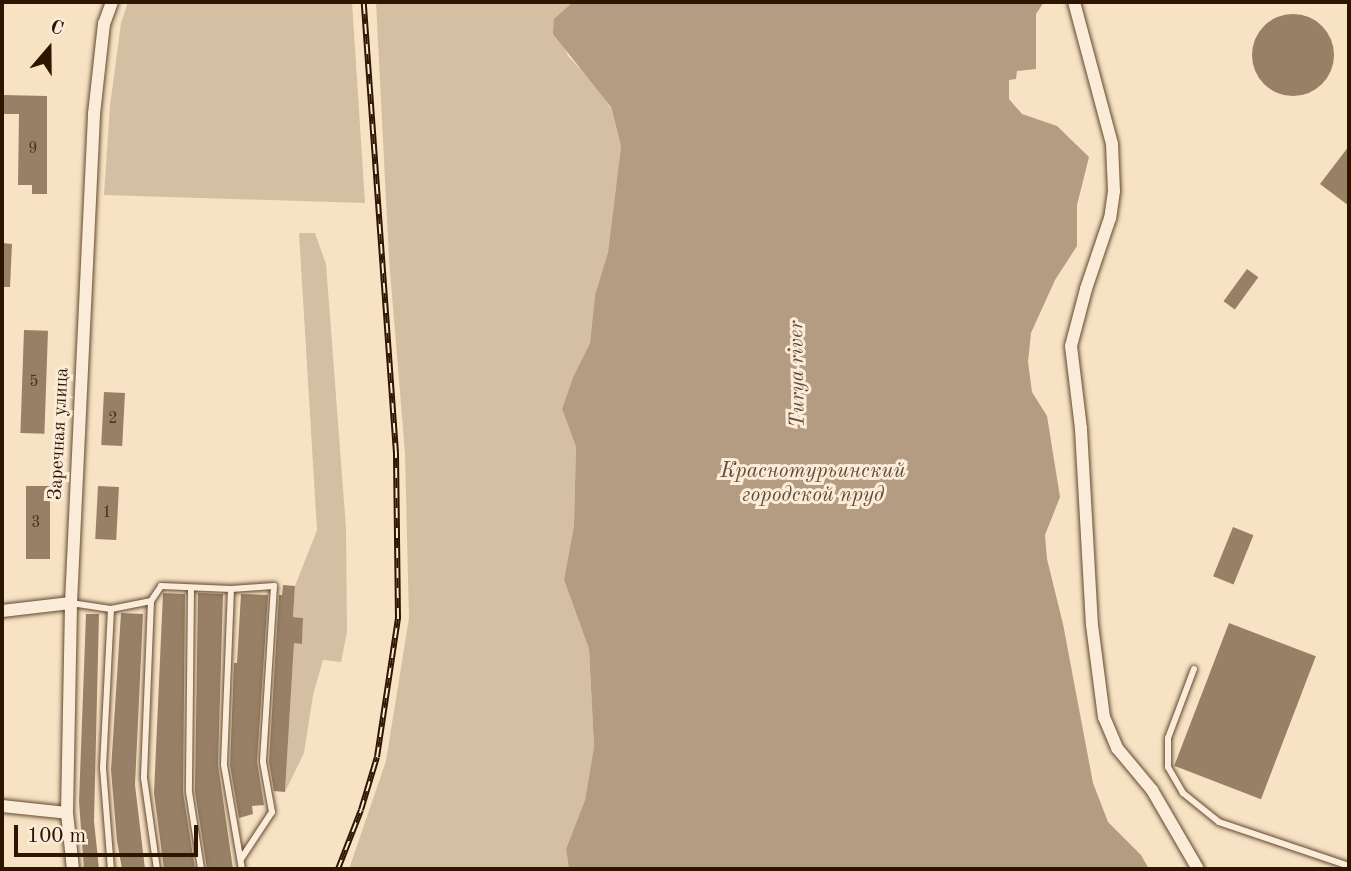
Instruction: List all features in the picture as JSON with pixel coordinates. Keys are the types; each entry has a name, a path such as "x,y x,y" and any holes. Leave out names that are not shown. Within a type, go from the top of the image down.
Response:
{"street":[{"name":"Заречная улица","path":"73,869 67,813 71,603 94,114 104,24 112,2"},
{"path":"1074,2 1112,144 1114,191 1110,218 1071,346 1081,429 1092,625 1104,717 1116,747 1152,790 1198,869"},
{"path":"2,611 71,603"},
{"path":"2,806 67,813"}],"lane":[{"path":"157,869 144,778 151,601 160,586 231,589 274,586 263,762 272,812 241,859"},
{"path":"191,589 188,792 201,869"},
{"path":"231,589 224,765 242,869"},
{"path":"71,603 111,609 151,601"},
{"path":"111,609 103,768 111,869"},
{"path":"1194,668 1168,738 1168,767 1183,793 1219,822 1349,866"}],"shaded area":[{"path":"128,2 352,2 365,203 104,195 110,106 121,23"},
{"path":"376,2 573,2 555,19 568,56 593,82 611,108 621,146 608,252 595,295 590,343 573,377 562,409 576,447 574,525 564,580 589,649 594,748 585,800 566,849 569,869 349,869 386,761 409,618 405,453 389,259"},
{"path":"299,233 315,233 326,264 346,528 347,632 341,662 323,660 313,695 304,753 285,792 294,643 302,643 303,618 293,617 295,586 317,530"}],"water":[{"name":"Краснотурьинский городской пруд","path":"573,2 1044,2 1036,14 1036,69 1017,71 1016,79 1009,80 1009,99 1022,114 1057,126 1089,157 1077,205 1077,246 1055,280 1031,333 1028,362 1032,392 1047,416 1060,497 1045,535 1047,559 1063,624 1093,783 1108,822 1141,855 1149,869 569,869 566,849 585,800 594,747 589,649 564,580 574,525 576,447 562,409 573,377 590,343 595,295 608,252 621,146 611,107 553,34 554,19"}],"building":[{"path":"1293,14 1309,17 1322,26 1331,39 1334,55 1331,71 1322,84 1309,93 1293,96 1277,93 1264,84 1255,71 1252,55 1255,39 1264,26 1277,17"},
{"path":"2,95 47,96 47,194 32,194 32,185 18,185 19,114 2,114"},
{"path":"1349,146 1349,206 1320,184"},
{"path":"2,243 12,244 10,287 2,287"},
{"path":"1247,269 1258,277 1235,310 1223,301"},
{"path":"24,330 48,331 44,434 20,433"},
{"path":"104,392 125,393 122,446 101,445"},
{"path":"26,486 50,486 50,559 26,559"},
{"path":"98,486 119,487 116,540 95,539"},
{"path":"1233,527 1253,535 1234,584 1213,576"},
{"path":"283,585 295,586 293,617 303,618 302,644 294,643 285,792 274,791 269,762 279,595 282,595"},
{"path":"163,593 185,594 183,792 195,869 164,869 154,793"},
{"path":"198,593 223,594 218,765 233,869 207,869 195,792"},
{"path":"241,594 268,595 257,762 264,805 252,806 253,814 239,818 230,765 234,663 237,663"},
{"path":"121,613 143,614 135,785 145,869 122,869 117,841 111,770"},
{"path":"86,614 99,614 94,821 99,869 84,869 79,802"},
{"path":"1229,623 1316,656 1261,799 1174,766"}],"railway":[{"path":"338,869 361,810 377,757 398,618 396,453 364,2"}],"water label":[{"name":"Turya river","path":"798,374"}]}
